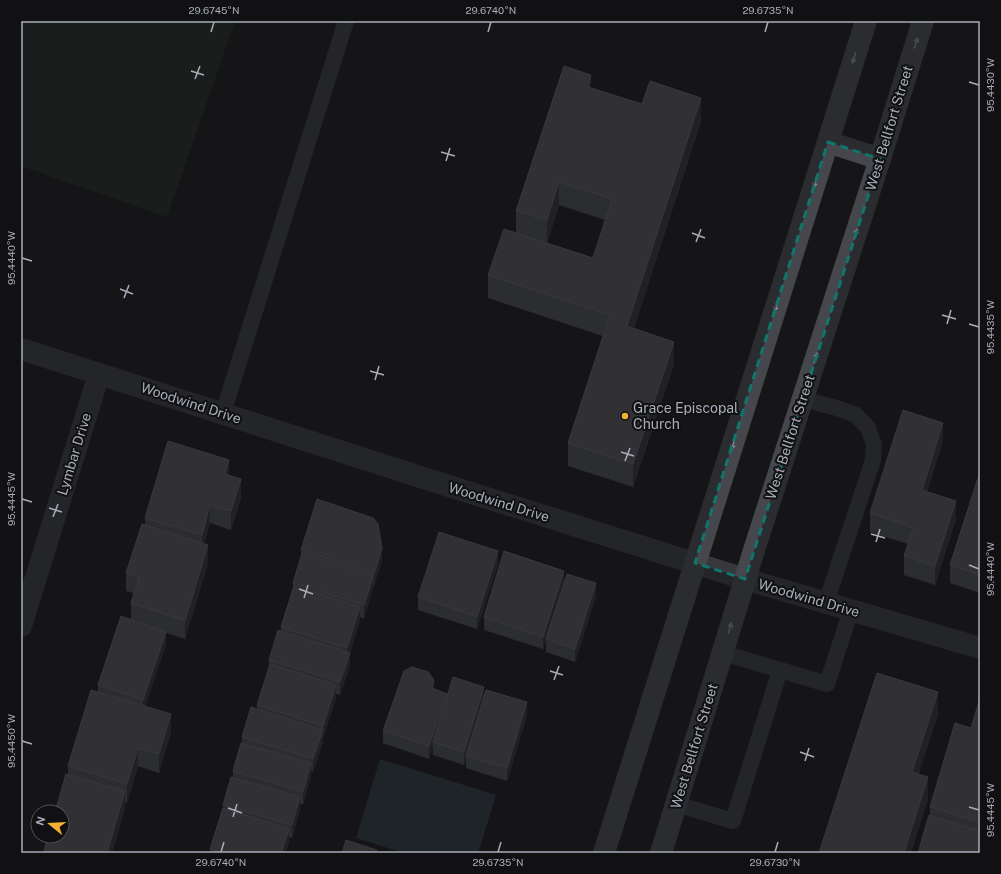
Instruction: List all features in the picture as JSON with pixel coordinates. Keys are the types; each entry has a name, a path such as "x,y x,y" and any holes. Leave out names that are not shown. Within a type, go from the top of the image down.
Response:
{"main road":[{"path":"604,853 866,21"},
{"name":"West Bellfort Street","path":"661,853 745,579 923,21"},
{"path":"828,142 880,159"}],"street":[{"name":"Woodwind Drive","path":"21,349 745,579 980,648"},
{"name":"Lymbar Drive","path":"21,626 99,374"}],"lane":[{"path":"223,413 346,21"},
{"path":"802,399 838,408 856,415 868,428 874,444 873,460 826,603"},
{"path":"723,652 827,684 851,610"},
{"path":"676,804 733,821 780,670"}],"highlighted area":[{"path":"828,142 880,159 745,579 695,563"}],"shaded area":[{"path":"21,21 235,21 167,217 21,166"},
{"path":"380,759 496,795 478,853 404,853 356,838"}],"building":[{"path":"564,66 591,75 588,87 642,104 650,81 701,98 627,326 674,342 633,464 568,443 610,315 488,275 504,229 593,258 612,199 559,182 547,220 516,211"},
{"path":"903,410 943,423 922,490 956,501 935,566 904,556 913,528 870,513"},
{"path":"168,441 229,460 225,474 241,479 231,511 210,505 202,535 145,518"},
{"path":"980,472 980,575 950,565"},
{"path":"317,499 373,518 378,524 382,548 374,574 301,550"},
{"path":"142,524 208,545 185,621 131,603 139,577 126,573"},
{"path":"439,532 498,551 477,617 418,597"},
{"path":"504,551 564,571 543,637 484,617"},
{"path":"302,553 373,576 364,605 293,583"},
{"path":"567,574 596,583 575,649 546,639"},
{"path":"294,586 360,607 347,648 281,627"},
{"path":"121,616 166,632 143,700 98,685"},
{"path":"278,630 350,653 340,682 269,660"},
{"path":"270,664 336,685 323,726 257,705"},
{"path":"412,667 428,672 434,680 432,688 447,694 429,746 383,731 404,671"},
{"path":"877,673 938,692 912,772 928,777 904,853 819,853"},
{"path":"453,677 484,687 464,752 433,742"},
{"path":"91,690 171,714 159,754 138,748 127,784 68,766"},
{"path":"486,690 527,702 507,768 466,756"},
{"path":"980,698 980,822 930,807 955,723 971,728"},
{"path":"251,707 323,730 313,759 242,737"},
{"path":"241,743 311,763 303,792 233,771"},
{"path":"66,774 125,791 107,853 51,853 44,851 46,844 70,844 70,804 57,804"},
{"path":"231,777 300,797 292,825 223,805"},
{"path":"223,808 289,829 281,853 223,853 210,849"},
{"path":"929,815 980,831 980,853 918,853"},
{"path":"346,840 377,850 376,853 342,853"}],"place":[{"name":"Grace Episcopal Church","path":"625,416"}]}
